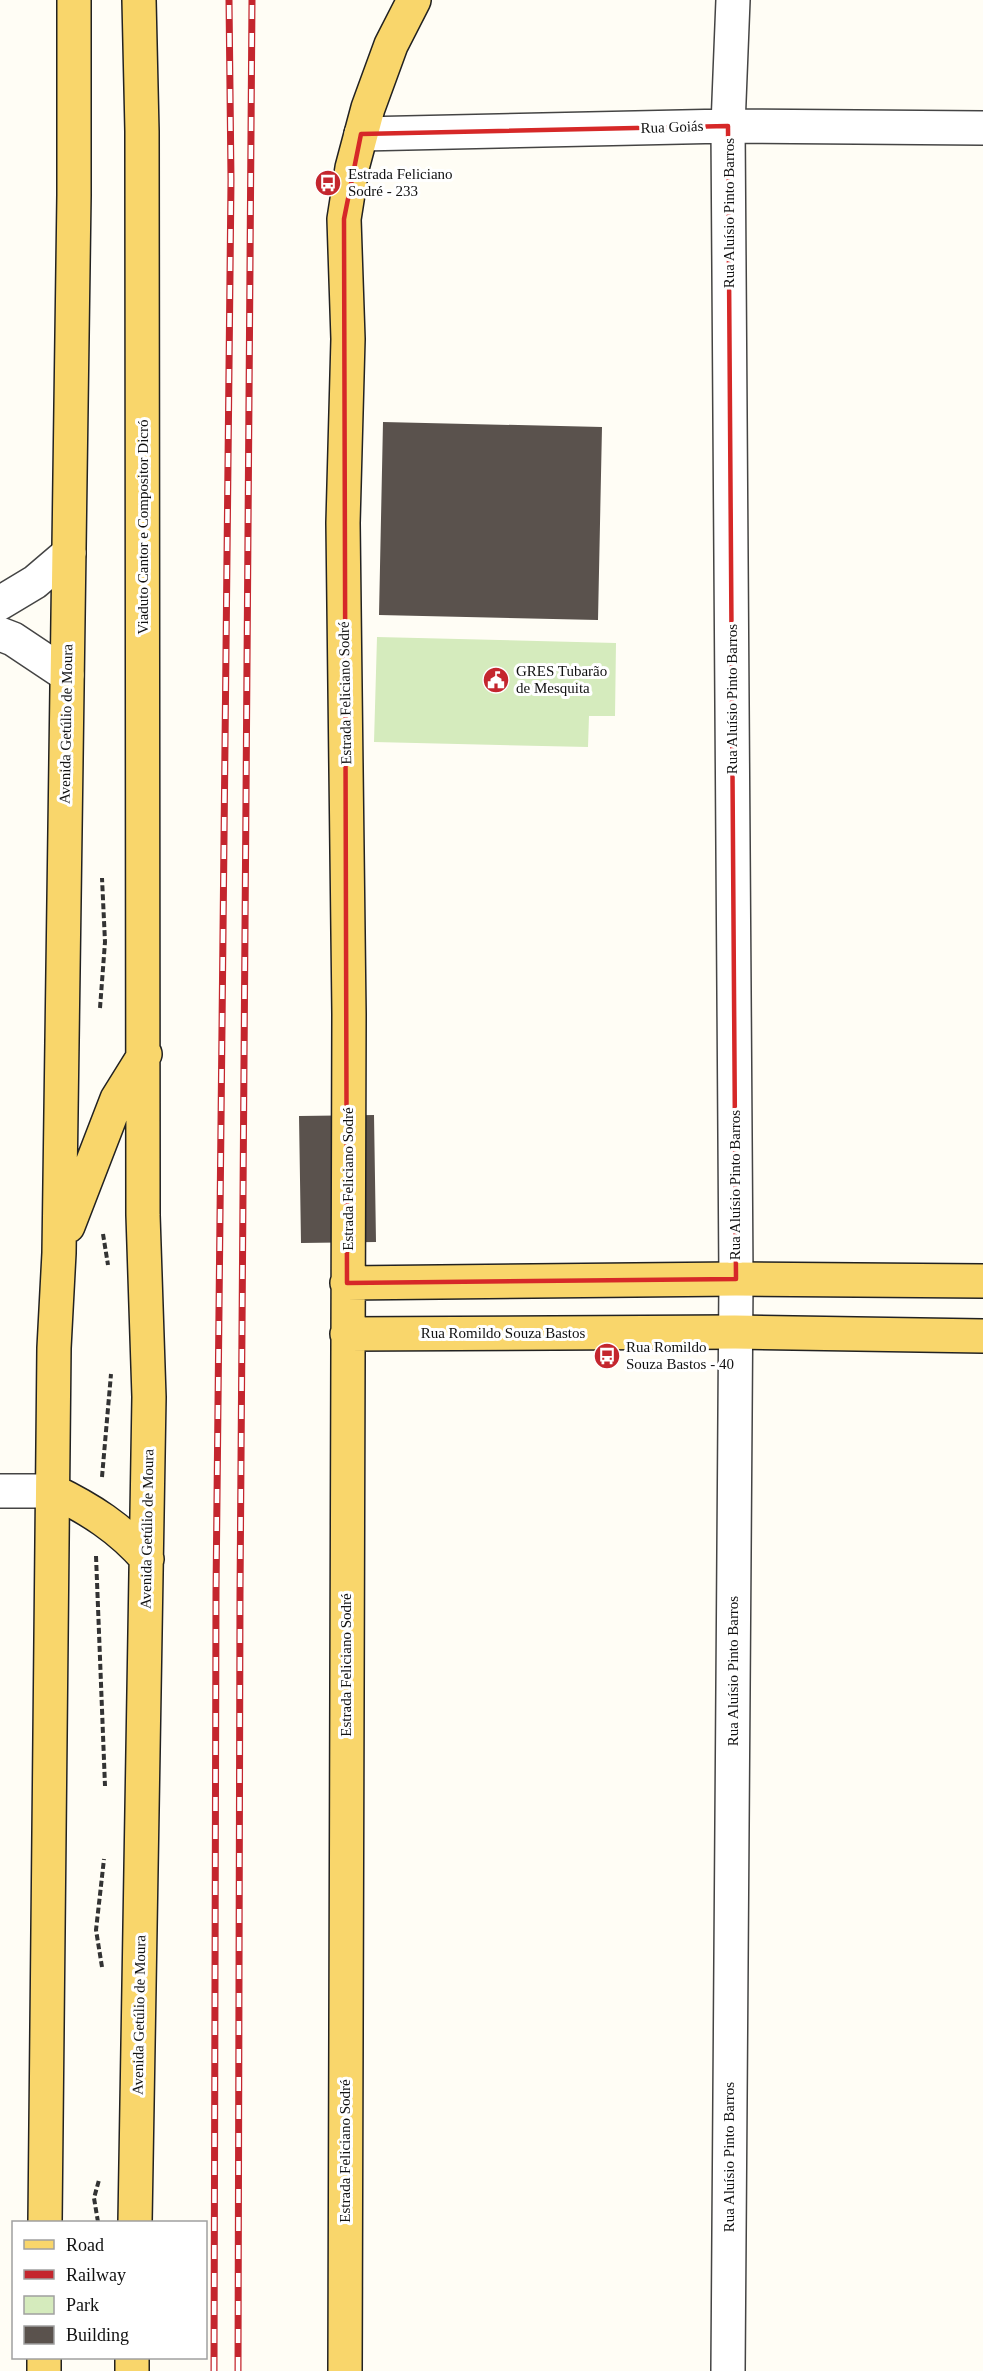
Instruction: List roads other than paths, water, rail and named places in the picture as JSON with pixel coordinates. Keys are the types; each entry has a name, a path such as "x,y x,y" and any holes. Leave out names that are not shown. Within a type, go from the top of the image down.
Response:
{"main road":[{"name":"Avenida Getúlio de Moura","path":"45,2221 54,1348 58,1253 74,195 74,0"},
{"name":"Viaduto Cantor e Compositor Dicró","path":"139,0 142,131 145,1053"},
{"name":"Estrada Feliciano Sodré","path":"345,2371 349,1014 343,523 348,339 344,219 352,168 361,134 387,56 414,0"},
{"name":"Avenida Getúlio de Moura","path":"58,1253 81,1187 117,1099 145,1053"},
{"name":"Avenida Getúlio de Moura","path":"135,2221 149,1397 143,1215 145,1053"},
{"path":"347,1283 983,1281"},
{"name":"Rua Romildo Souza Bastos","path":"347,1334 735,1332 983,1336"},
{"path":"53,1491 99,1515 129,1539 147,1559"}],"street":[{"name":"Rua Aluísio Pinto Barros","path":"728,2371 736,1280 728,126 733,0"},
{"name":"Rua Goiás","path":"361,134 728,126 983,128"},
{"path":"0,603 35,582 69,553"},
{"path":"0,634 13,639 67,675"},
{"path":"0,1491 53,1491"}],"railway":[{"path":"214,2371 216,1592 231,180 229,0"},
{"path":"238,2371 240,1595 252,0"}],"place":[{"name":"Estrada Feliciano Sodré - 233","path":"328,183"},
{"name":"GRES Tubarão de Mesquita","path":"496,680"},
{"name":"Rua Romildo Souza Bastos - 40","path":"607,1356"}]}
